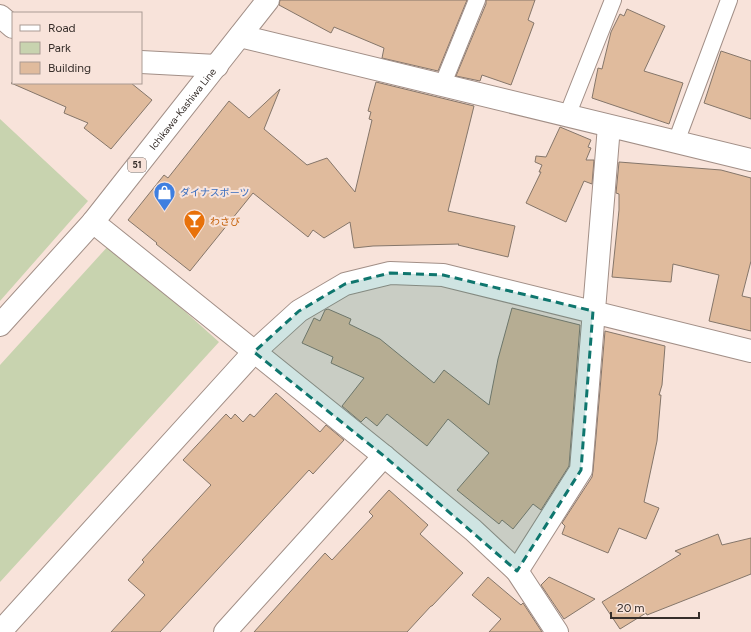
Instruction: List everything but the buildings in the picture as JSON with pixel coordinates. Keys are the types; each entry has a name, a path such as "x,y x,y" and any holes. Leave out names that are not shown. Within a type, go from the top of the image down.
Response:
{"street":[{"name":"Ichikawa-Kashiwa Line","path":"0,325 93,222 268,0"},
{"path":"0,16 12,26"},
{"path":"240,36 751,160"},
{"path":"142,62 216,66"},
{"path":"517,571 581,470 609,126"},
{"path":"93,222 384,456 473,530 517,571 557,632"},
{"path":"8,624 254,352 299,311 345,284 390,273 443,275 751,351"},
{"path":"225,632 384,456"}],"lane":[{"path":"442,86 477,0"},
{"path":"567,116 613,0"},
{"path":"676,142 729,0"}],"highlighted area":[{"path":"390,273 443,275 593,311 581,470 517,571 384,456 254,352 299,311 345,284"}],"green space":[{"path":"0,119 88,201 0,301"},
{"path":"110,244 219,342 0,582 0,365"}],"place":[{"name":"ダイナスポーツ","path":"164,212"},
{"name":"わさび","path":"195,240"}]}
